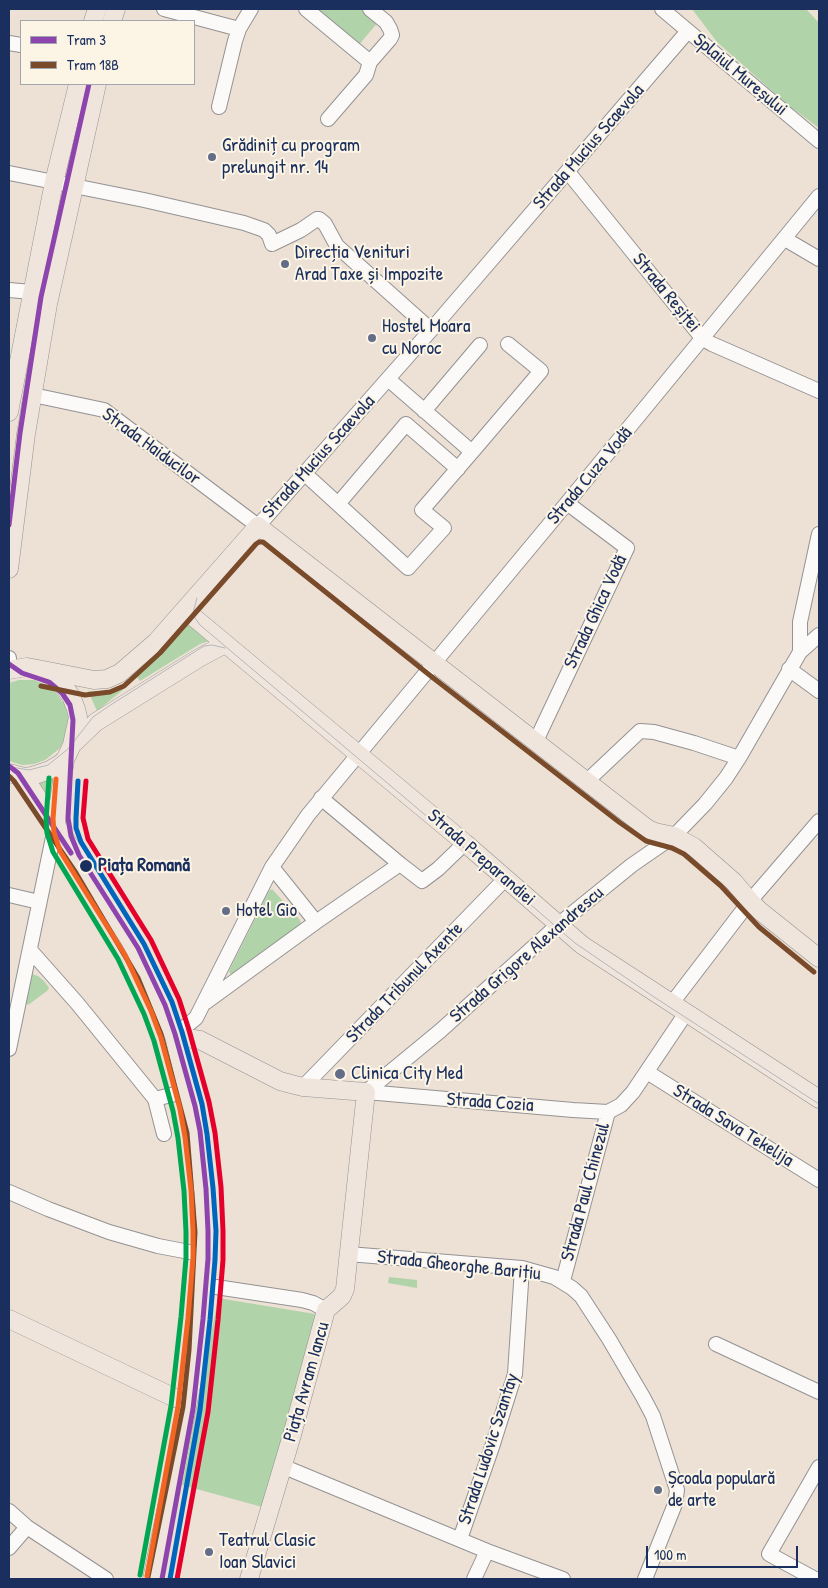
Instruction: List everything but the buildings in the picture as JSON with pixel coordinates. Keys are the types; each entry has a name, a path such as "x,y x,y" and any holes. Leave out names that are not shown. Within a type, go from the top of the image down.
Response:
{"main road":[{"path":"9,412 54,182 78,85"},
{"path":"9,569 33,395 48,304 97,85"},
{"path":"258,526 648,829 674,836 694,847 734,882 750,901 819,958"},
{"name":"Strada Mucius Scaevola","path":"33,668 94,680 112,677 125,669 156,642 258,526"},
{"name":"Strada Preparandiei","path":"185,610 465,843 582,945 819,1100"},
{"path":"16,775 40,774 56,767 96,722 225,644"},
{"path":"9,661 46,672 60,682 74,701 78,717 68,752 56,823"},
{"path":"16,775 56,823 140,957 174,1036 194,1116 205,1214 205,1255 197,1354 152,1579"},
{"name":"Strada Cozia","path":"174,1036 200,1040 280,1081 302,1087 366,1092"},
{"path":"326,1310 337,1302 344,1293 366,1092"},
{"name":"Piața Avram Iancu","path":"249,1579 320,1339 326,1310"},
{"path":"9,1318 175,1398 188,1401"}],"street":[{"path":"164,9 239,29"},
{"path":"219,107 235,40 251,9"},
{"path":"306,9 370,62"},
{"path":"328,119 366,75 370,62 392,35 386,22 370,9"},
{"name":"Splaiul Mureșului","path":"662,9 819,141"},
{"name":"Strada Mucius Scaevola","path":"258,526 388,380 688,31"},
{"name":"Strada Reșiței","path":"568,172 703,338 712,344 819,390"},
{"path":"9,173 144,200 257,227 269,235 272,244 297,232 317,219 322,220 337,246 431,330"},
{"name":"Strada Cuza Vodă","path":"358,754 435,664 786,239 819,196"},
{"path":"786,239 819,259"},
{"path":"9,290 32,292"},
{"path":"304,473 408,568 444,528 422,510 541,371 508,344"},
{"path":"424,412 480,345"},
{"path":"388,380 472,452"},
{"name":"Strada Haiducilor","path":"33,395 104,410 258,526"},
{"path":"338,504 406,424 458,468"},
{"name":"Strada Ghica Vodă","path":"535,742 627,548 567,503"},
{"path":"800,652 800,622 819,534"},
{"path":"800,622 819,630"},
{"name":"Strada Grigore Alexandrescu","path":"366,1092 440,1031 558,925 632,865 674,836 705,804 726,778 800,652 819,634"},
{"path":"790,669 819,691"},
{"path":"586,782 640,731 654,732 739,758"},
{"path":"174,1036 196,1018 272,867 321,798 358,754"},
{"path":"321,798 422,881 438,869 465,843"},
{"path":"9,1049 56,823"},
{"path":"672,1003 750,901 818,825"},
{"path":"203,1004 400,864"},
{"path":"272,867 316,922"},
{"name":"Strada Tribunul Axente","path":"302,1087 506,878"},
{"path":"9,895 39,902"},
{"path":"30,950 77,1003 155,1098 164,1134"},
{"name":"Strada Paul Chinezul","path":"562,1281 608,1112 627,1100 686,1013"},
{"name":"Strada Sava Tekelija","path":"647,1072 819,1180"},
{"path":"155,1098 187,1091"},
{"name":"Strada Cozia","path":"366,1092 608,1112"},
{"path":"9,1192 48,1210 109,1232 158,1246 205,1255"},
{"name":"Strada Gheorghe Barițiu","path":"348,1254 522,1268 554,1277 581,1296 653,1416 675,1484 677,1496 675,1504 645,1579"},
{"name":"Strada Ludovic Szantay","path":"460,1539 515,1374 522,1268"},
{"name":"Piața Avram Iancu","path":"203,1285 302,1300 326,1310"},
{"path":"716,1344 819,1392"},
{"path":"282,1466 487,1551 563,1579"},
{"path":"815,1579 769,1554 819,1467"},
{"path":"9,1511 27,1527 106,1579"},
{"path":"9,1548 27,1527"},
{"path":"474,1579 487,1551"}],"green space":[{"path":"312,9 364,9 379,21 357,47"},
{"path":"692,9 806,9 819,23 819,128 788,105 717,42"},
{"path":"192,623 212,640 200,644 140,681 137,677 183,625"},
{"path":"19,680 34,680 54,690 64,704 68,715 69,721 65,739 59,749 45,760 34,764 22,765 9,761 9,683"},
{"path":"124,689 97,711 88,691 105,691"},
{"path":"54,778 49,809 36,782"},
{"path":"272,889 300,920 301,924 232,975 229,972 230,969 269,891"},
{"path":"32,974 38,976 49,988 28,1005 26,1003"},
{"path":"389,1277 417,1280 417,1288 388,1283"},
{"path":"218,1298 321,1315 266,1508 182,1485"}],"tram line":[{"name":"3","path":"9,525 20,433 41,297 89,85"},
{"name":"18B","path":"41,686 85,695 110,692 124,686 160,653 256,544 263,542 432,677 619,822 646,841 672,848 684,854 721,886 759,927 814,972"},
{"path":"197,598 193,613 200,625 575,943 654,997 819,1104"},
{"path":"11,767 29,770 48,765 68,749 93,717 109,706 204,646 212,645 225,648"},
{"name":"3","path":"9,664 22,673 49,682 62,693 70,705 73,720 68,818 71,836 79,855 138,948 165,1005 175,1034 200,1131 208,1231 208,1259 203,1319 193,1409 162,1579"},
{"name":"3","path":"9,766 18,773 71,853"},
{"name":"18B","path":"9,776 76,873 138,978 161,1034 187,1133 195,1232 189,1350 183,1407 148,1577"}],"transit line":[{"path":"49,778 46,820 47,833 53,852 118,959 144,1014 154,1041 173,1111 178,1138 186,1232 186,1258 181,1317 171,1406 140,1575"},
{"path":"56,779 53,819 54,832 60,851 125,955 151,1011 161,1038 180,1109 185,1137 193,1231 193,1258 188,1318 178,1407 147,1576"},
{"path":"78,781 76,828 81,842 144,944 172,1002 202,1104 207,1134 216,1231 215,1260 200,1410 170,1579"},
{"path":"86,781 83,818 88,839 151,940 179,999 209,1102 215,1133 221,1187 223,1231 223,1260 218,1320 208,1412 177,1579"}],"place":[{"name":"Grădiniț cu program prelungit nr. 14","path":"212,157"},
{"name":"Direcția Venituri Arad Taxe și Impozite","path":"285,264"},
{"name":"Hostel Moara cu Noroc","path":"372,338"},
{"name":"Piața Romană","path":"86,866"},
{"name":"Hotel Gio","path":"226,911"},
{"name":"Clinica City Med","path":"340,1074"},
{"name":"Școala populară de arte","path":"658,1490"},
{"name":"Teatrul Clasic Ioan Slavici","path":"209,1552"}]}
